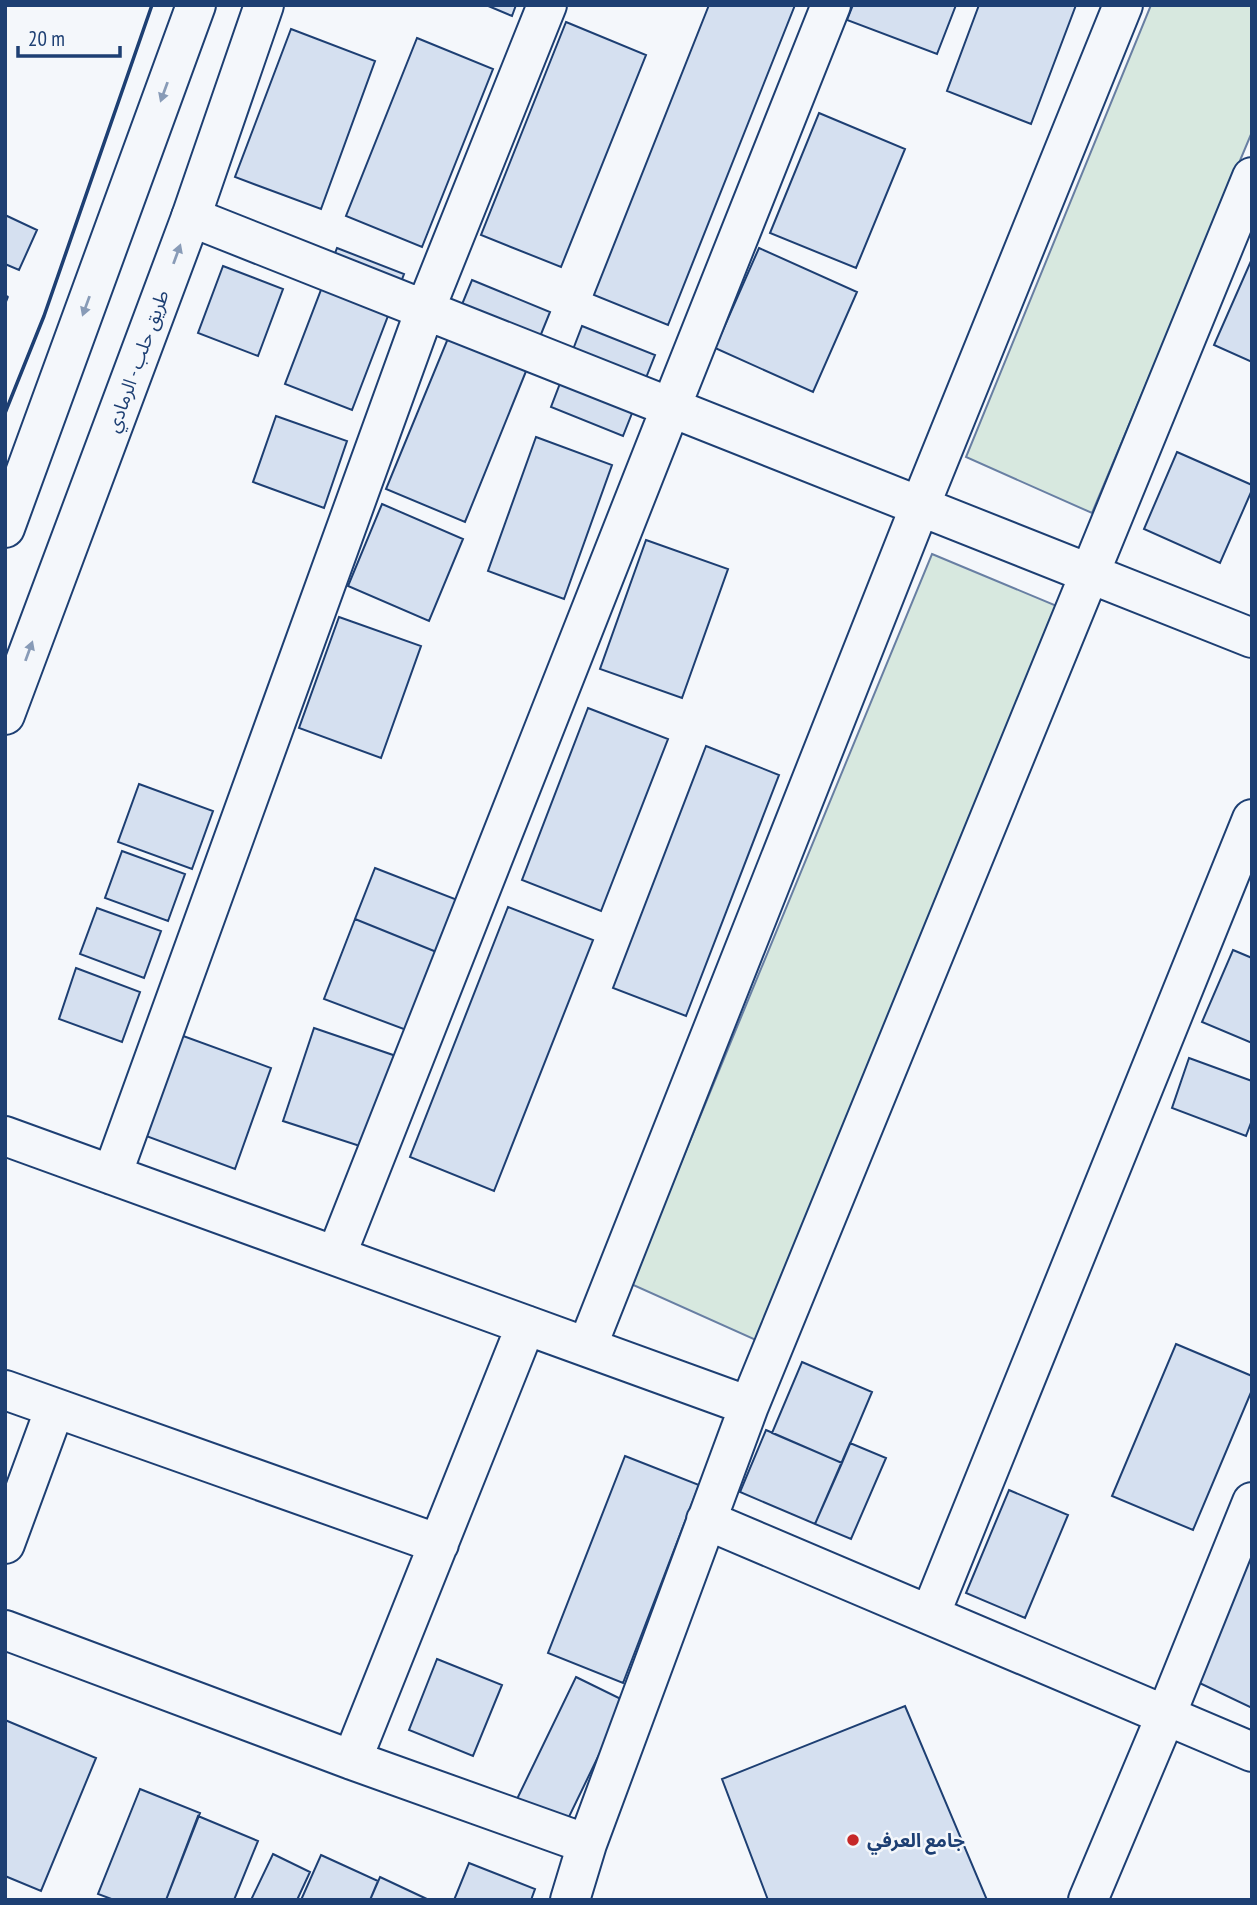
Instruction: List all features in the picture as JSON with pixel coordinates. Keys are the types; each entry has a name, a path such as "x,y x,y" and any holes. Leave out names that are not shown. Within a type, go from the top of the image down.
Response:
{"main road":[{"path":"5,528 196,5"},
{"name":"طريق حلب - الرمادي","path":"5,715 191,217 264,5"},
{"path":"112,1175 425,310 547,5"},
{"path":"336,1256 831,5"},
{"path":"587,1347 920,506 1123,5"},
{"path":"570,1900 587,1844 749,1406 1252,177"},
{"path":"191,217 1252,638"},
{"path":"930,1615 1252,819"},
{"path":"5,1136 749,1406"},
{"path":"352,1760 526,1325"},
{"path":"5,1390 439,1544"},
{"path":"5,1544 55,1408"},
{"path":"1088,1900 1252,1502"},
{"path":"706,1520 1252,1752"},
{"path":"5,1630 352,1760 587,1844"}],"shaded area":[{"path":"1151,5 1252,5 1252,132 1092,513 966,457"},
{"path":"932,554 1064,609 758,1341 631,1284"}],"building":[{"path":"486,5 516,5 512,16"},
{"path":"709,5 795,5 668,325 594,295"},
{"path":"853,5 956,5 937,54 847,20"},
{"path":"979,5 1076,5 1031,124 947,91"},
{"path":"566,22 646,55 561,267 481,235"},
{"path":"291,29 375,61 321,209 235,177"},
{"path":"417,38 493,69 422,247 346,216"},
{"path":"819,113 905,149 856,268 770,233"},
{"path":"5,215 37,230 19,270 5,264"},
{"path":"337,248 404,274 352,410 285,384"},
{"path":"759,248 857,292 813,392 715,348"},
{"path":"1252,262 1252,362 1214,345"},
{"path":"223,266 283,289 258,356 198,333"},
{"path":"472,280 550,312 465,522 386,489"},
{"path":"582,326 655,355 623,436 551,407"},
{"path":"276,416 347,441 324,508 253,482"},
{"path":"536,437 612,465 564,599 488,571"},
{"path":"1177,452 1252,485 1220,563 1144,529"},
{"path":"382,504 463,539 429,621 348,586"},
{"path":"646,540 728,569 682,698 600,669"},
{"path":"339,617 421,646 381,758 299,728"},
{"path":"588,708 668,739 601,911 522,880"},
{"path":"706,746 779,775 686,1016 613,988"},
{"path":"139,784 213,811 192,869 118,842"},
{"path":"122,851 185,874 168,921 105,898"},
{"path":"375,868 460,901 439,953 355,919"},
{"path":"508,907 593,940 494,1191 410,1157"},
{"path":"97,908 161,931 144,978 80,954"},
{"path":"355,919 439,953 409,1031 324,999"},
{"path":"1233,950 1252,958 1252,1043 1202,1022"},
{"path":"76,968 140,992 122,1042 59,1019"},
{"path":"314,1028 396,1056 366,1148 283,1121"},
{"path":"175,1033 271,1068 235,1169 138,1133"},
{"path":"1189,1058 1252,1081 1252,1120 1246,1136 1172,1108"},
{"path":"1176,1344 1252,1376 1252,1390 1193,1530 1112,1496"},
{"path":"802,1362 872,1392 842,1463 772,1433"},
{"path":"766,1430 842,1463 815,1524 740,1492"},
{"path":"850,1443 886,1458 851,1539 815,1524"},
{"path":"625,1456 699,1485 623,1683 548,1653"},
{"path":"1009,1490 1068,1515 1025,1618 966,1593"},
{"path":"1252,1542 1252,1708 1189,1678"},
{"path":"437,1659 502,1685 473,1756 409,1730"},
{"path":"576,1677 625,1701 566,1823 517,1799"},
{"name":"جامع العرفي","path":"905,1706 987,1900 768,1900 722,1779"},
{"path":"5,1720 96,1758 41,1891 5,1876"},
{"path":"140,1789 200,1813 166,1900 114,1900 98,1894"},
{"path":"198,1816 258,1841 234,1900 166,1900"},
{"path":"273,1854 310,1872 297,1900 251,1900"},
{"path":"321,1855 378,1881 370,1900 301,1900"},
{"path":"469,1863 535,1889 531,1900 454,1900"},
{"path":"380,1877 429,1900 370,1900"}],"wall":[{"path":"5,413 44,316 152,5"},
{"path":"5,302 7,297"}],"place":[{"name":"جامع العرفي","path":"853,1840"}]}
